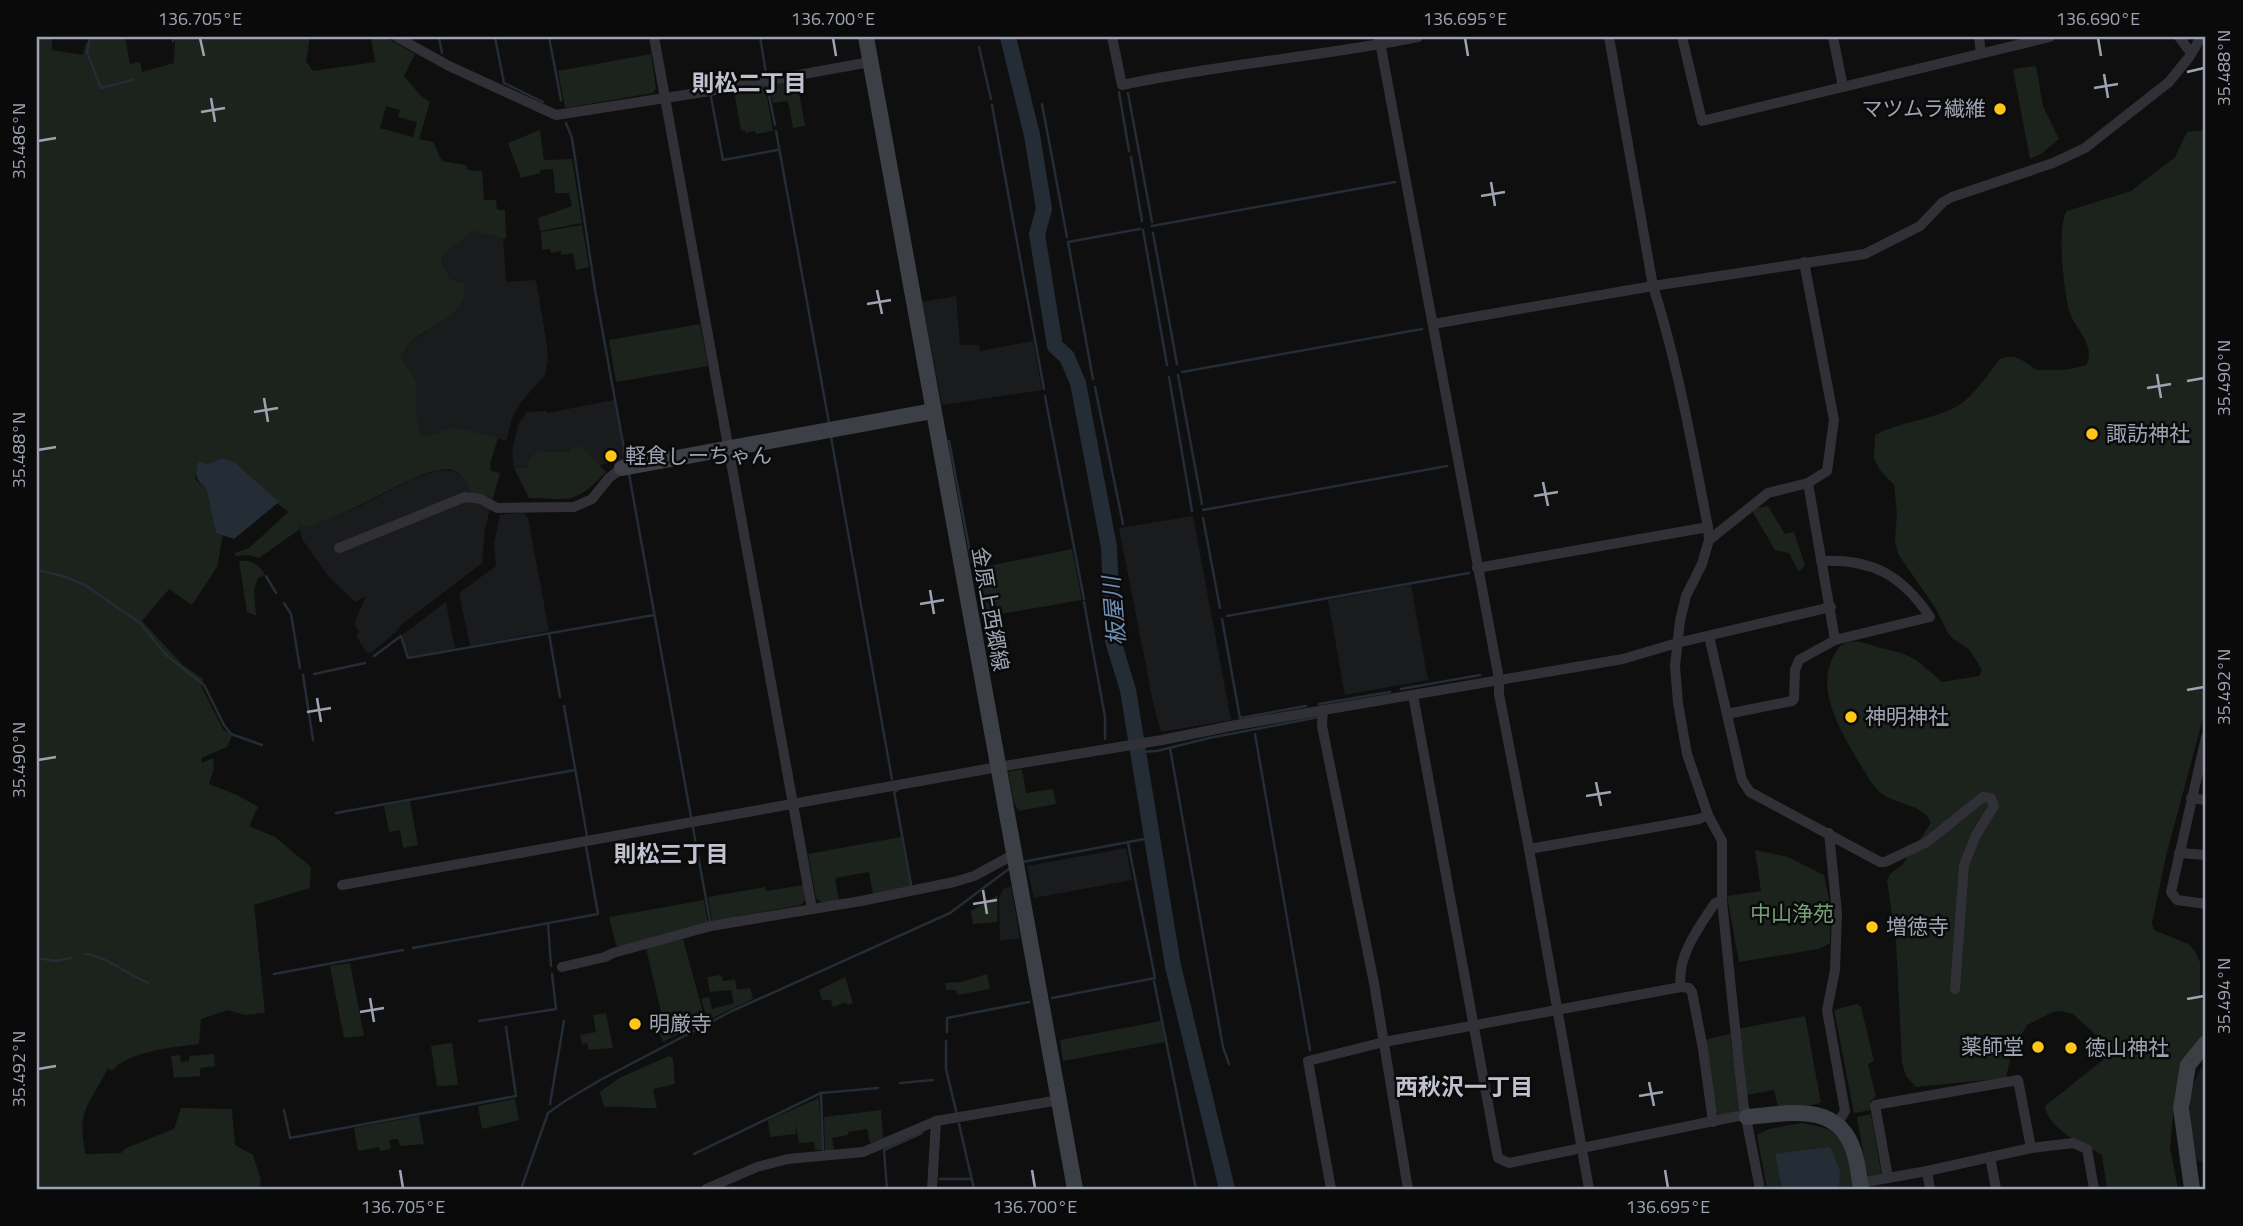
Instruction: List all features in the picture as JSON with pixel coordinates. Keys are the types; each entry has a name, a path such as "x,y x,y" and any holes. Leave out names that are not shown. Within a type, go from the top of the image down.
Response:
{"main road":[{"name":"金原上西郷線","path":"866,37 1075,1189"},
{"path":"628,467 933,411"},
{"path":"2192,1189 2181,1108 2188,1065 2203,1051"},
{"path":"1747,1117 1810,1113 1820,1115 1837,1125 1854,1151 1860,1186"}],"street":[{"path":"397,37 449,66 556,115 870,62"},
{"path":"654,37 812,909"},
{"path":"1112,37 1122,85 1184,72 1418,37"},
{"path":"1609,37 1653,286 1678,382 1709,540 1702,564 1686,596 1676,643 1678,704 1687,754 1708,815 1722,841 1722,901 1738,1066 1760,1189"},
{"path":"1682,37 1702,121 2050,37"},
{"path":"1833,37 1843,87"},
{"path":"1979,37 1982,53"},
{"path":"2179,37 2191,53"},
{"path":"1433,324 1653,286 1865,254 1920,226 1943,202 1952,197 2053,163 2085,148 2169,82 2201,37"},
{"path":"1380,41 1499,679 1501,706 1589,1189"},
{"path":"1709,540 1768,493 1808,483 1827,471 1834,419 1804,262"},
{"path":"339,548 465,496 481,499 498,508 548,509 585,504 599,493 609,478 628,467"},
{"path":"1808,483 1835,640"},
{"path":"1477,569 1707,527"},
{"path":"1727,714 1792,701 1795,670 1799,660 1835,640 1930,617 1918,598 1892,577 1868,565 1847,560 1821,561"},
{"path":"342,885 998,767 1623,659 1676,643 1831,607"},
{"path":"1709,636 1745,787 1750,792 1880,862 1927,842 1983,797 1991,798 1994,806 1976,835 1965,864 1955,989"},
{"path":"1413,695 1498,1158 1509,1163 1738,1116 1747,1117"},
{"path":"1323,710 1322,726 1384,1042 1408,1189"},
{"path":"2206,737 2171,892 2177,900 2206,904"},
{"path":"2191,798 2206,800"},
{"path":"1529,849 1699,819 1708,815"},
{"path":"1829,834 1838,913 1835,970 1827,1010 1845,1111 1837,1125"},
{"path":"2179,853 2206,855"},
{"path":"562,967 711,926 954,882 1014,861"},
{"path":"1681,987 1680,970 1687,950 1715,903 1722,901"},
{"path":"1331,1189 1308,1061 1384,1042 1681,987 1689,988 1692,992 1713,1122"},
{"path":"1888,1178 1875,1105 2018,1080 2031,1148"},
{"path":"706,1189 758,1167 788,1159 863,1152 936,1122 1059,1100"},
{"path":"932,1189 936,1122"},
{"path":"1860,1186 2031,1148 2073,1143 2087,1149 2094,1189"},
{"path":"1990,1157 1996,1189"},
{"path":"1927,1171 1930,1189"}],"shaded area":[{"path":"474,231 503,238 506,282 536,280 547,345 545,375 521,402 512,418 506,441 455,427 422,439 416,414 416,380 401,357 409,343 449,316 451,280 441,261 442,255"},
{"path":"956,296 960,345 979,345 980,351 1033,341 1042,390 942,405 922,302"},
{"path":"614,400 625,460 599,465 581,447 571,452 537,451 528,467 514,468 512,453 518,424 527,412 547,413"},
{"path":"222,458 235,463 279,502 234,539 216,533 206,488 196,474 198,462 207,464"},
{"path":"439,470 454,471 465,479 471,492 493,498 485,528 482,563 401,625 372,652 367,653 356,636 359,632 354,624 366,596 355,602 329,577 302,539 299,522 305,528 360,506 410,480"},
{"path":"522,512 528,518 549,631 470,646 459,593 496,566 494,543 500,515"},
{"path":"1193,516 1231,720 1161,732 1119,528"},
{"path":"1411,585 1428,680 1345,695 1328,600"},
{"path":"446,602 455,649 408,657 402,635"},
{"path":"1126,848 1132,880 1034,898 1027,866"},
{"path":"1011,886 1020,938 1000,941 999,898 1003,889"},
{"path":"2201,1068 2206,1069 2206,1162 2195,1161 2190,1130 2190,1091"},
{"path":"1830,1147 1840,1170 1839,1189 1782,1189 1775,1154"}],"green space":[{"path":"37,37 52,37 52,50 83,55 86,43 90,43 91,37 125,37 130,64 140,62 142,72 174,63 175,37 310,37 306,61 313,71 375,62 371,37 385,37 415,54 404,76 422,97 430,102 419,139 433,142 442,161 465,165 468,170 482,171 484,200 496,200 497,210 505,210 506,239 474,231 442,255 441,261 451,280 464,284 464,295 454,312 417,337 407,346 401,357 416,380 416,414 422,438 455,427 498,438 490,464 491,471 500,473 493,498 471,493 467,483 455,471 434,471 305,528 299,523 300,529 259,558 235,556 235,553 249,548 288,512 222,458 207,464 195,476 206,488 216,533 223,535 217,567 192,605 169,589 142,621 182,664 203,679 201,686 223,729 232,736 227,747 201,758 202,763 213,758 214,768 209,784 258,807 249,826 275,837 311,867 310,888 254,905 265,1013 245,1015 228,1010 201,1019 199,1044 140,1054 119,1064 112,1071 108,1068 85,1113 82,1123 83,1136 85,1154 121,1153 126,1148 174,1129 181,1108 232,1109 235,1145 253,1155 261,1180 260,1189 37,1189","holes":["386,106 400,110 398,117 417,122 413,137 380,128"]},
{"path":"651,54 656,88 653,93 565,108 558,71"},
{"path":"2036,66 2043,106 2059,139 2041,154 2030,159 2013,69"},
{"path":"797,80 805,126 793,128 788,101 773,103 769,85"},
{"path":"765,86 773,131 745,133 745,130 741,131 734,91"},
{"path":"540,130 544,160 572,159 582,223 540,231 538,218 572,206 569,193 555,193 553,169 540,170 540,173 521,178 508,143"},
{"path":"2206,130 2206,674 2202,687 2206,707 2166,856 2152,923 2154,930 2188,944 2200,962 2200,997 2206,1006 2206,1031 2181,1072 2175,1095 2170,1148 2178,1189 2107,1189 2102,1155 2060,1129 2048,1115 2045,1106 2103,1060 2109,1047 2073,1014 2053,1012 2027,1025 2012,1050 2006,1078 1916,1087 1906,1076 1902,1063 1896,942 1887,881 1890,874 1902,865 1931,823 1923,812 1882,794 1871,782 1836,720 1827,677 1838,649 1851,642 1862,642 1904,654 1942,682 1979,676 1982,670 1970,650 1948,633 1936,609 1898,554 1895,541 1897,513 1894,485 1880,470 1874,458 1875,435 1961,404 2000,359 2006,357 2015,357 2037,370 2086,365 2089,351 2069,310 2065,289 2061,244 2067,211 2131,191 2175,157 2187,132"},
{"path":"582,225 589,267 576,270 573,253 561,255 561,251 551,253 550,249 542,250 541,232"},
{"path":"700,324 708,366 616,382 609,340"},
{"path":"571,447 582,447 606,472 587,490 572,498 529,498 514,468 528,467 537,451 570,452"},
{"path":"1768,506 1785,534 1794,532 1805,565 1799,572 1789,553 1775,550 1751,509"},
{"path":"1072,549 1082,600 982,617 974,569"},
{"path":"239,561 254,564 265,575 258,578 254,590 256,616 247,612"},
{"path":"1022,769 1026,793 1053,789 1056,804 1019,811 1014,803 1008,772"},
{"path":"410,801 418,845 403,848 400,830 389,832 384,806"},
{"path":"901,837 910,886 873,894 869,872 835,878 839,900 824,904 816,898 808,854"},
{"name":"中山浄苑","path":"1755,850 1788,857 1824,875 1831,909 1830,943 1819,949 1739,962 1727,896 1761,891"},
{"path":"803,885 805,900 801,905 712,921 708,897 765,887 767,891"},
{"path":"998,895 997,922 973,924 971,911"},
{"path":"704,900 708,923 619,947 616,945 609,917"},
{"path":"683,939 705,1020 663,1042 657,1028 663,1020 646,948"},
{"path":"350,963 364,1036 344,1038 330,966"},
{"path":"987,974 990,989 957,995 956,990 946,990 945,983 961,982"},
{"path":"721,975 723,981 735,979 737,990 750,988 753,999 708,1020 701,999 709,997 712,1009 734,1003 731,990 710,992 707,977"},
{"path":"845,977 853,1003 848,1005 846,1002 833,1007 831,1000 822,1000 819,990"},
{"path":"1857,1004 1861,1007 1874,1061 1868,1064 1876,1097 1870,1101 1871,1110 1854,1113 1834,1010"},
{"path":"606,1013 613,1048 589,1050 587,1043 582,1044 580,1035 596,1032 593,1015"},
{"path":"1805,1016 1821,1103 1779,1111 1774,1090 1747,1095 1738,1029"},
{"path":"1161,1021 1165,1042 1063,1061 1060,1040"},
{"path":"1730,1034 1740,1111 1719,1116 1704,1040"},
{"path":"452,1043 458,1085 437,1086 431,1046"},
{"path":"214,1054 215,1066 200,1068 200,1076 174,1078 171,1056 180,1055 181,1062 189,1061 189,1056"},
{"path":"669,1056 673,1058 675,1084 653,1089 657,1108 604,1107 600,1092 619,1078"},
{"path":"819,1098 822,1150 815,1150 814,1142 799,1143 795,1121 796,1134 770,1137 768,1120"},
{"path":"515,1099 519,1120 482,1129 478,1106"},
{"path":"881,1110 883,1138 870,1143 867,1129 848,1132 848,1135 832,1138 834,1151 825,1151 824,1117"},
{"path":"1871,1114 1882,1177 1868,1179 1857,1117"},
{"path":"419,1116 424,1144 400,1146 398,1139 389,1140 391,1149 380,1151 379,1147 358,1151 354,1128"},
{"path":"1802,1123 1826,1129 1842,1142 1852,1164 1856,1189 1767,1189 1757,1135 1769,1129"}],"waterway":[{"path":"90,37 87,52 101,88 133,80"},
{"path":"439,37 442,53"},
{"path":"495,37 504,83 543,102"},
{"path":"549,37 561,100"},
{"path":"760,37 766,73"},
{"name":"板屋川","path":"1008,37 1032,135 1044,209 1037,234 1055,346 1067,357 1078,383 1109,547 1113,641 1128,690 1173,966 1227,1189"},
{"path":"979,47 991,99"},
{"path":"767,86 775,125"},
{"path":"1119,92 1129,151"},
{"path":"1128,93 1152,222"},
{"path":"711,97 723,160 777,150"},
{"path":"1042,104 1067,237"},
{"path":"992,105 1044,389"},
{"path":"566,123 572,138 595,290 626,460"},
{"path":"776,131 829,423"},
{"path":"1131,157 1142,221"},
{"path":"1152,226 1395,182"},
{"path":"1093,379 1068,242 1140,229"},
{"path":"1143,230 1167,365"},
{"path":"1153,233 1177,364"},
{"path":"1182,372 1422,329"},
{"path":"1178,375 1202,504"},
{"path":"1169,377 1192,511"},
{"path":"1095,387 1123,524"},
{"path":"1045,396 1084,599"},
{"path":"831,437 892,779"},
{"path":"949,441 972,563"},
{"path":"1203,510 1447,466"},
{"path":"629,474 691,817"},
{"path":"1203,518 1220,608"},
{"path":"37,570 85,585 140,623 166,655 204,685 231,734 262,745"},
{"path":"1227,616 1469,573"},
{"path":"266,576 276,593"},
{"path":"1084,602 1105,717 1105,739"},
{"path":"284,603 291,614 300,668"},
{"path":"374,656 401,636 408,658 654,615"},
{"path":"1222,619 1240,718 1306,706"},
{"path":"549,634 560,697"},
{"path":"314,674 365,663"},
{"path":"303,675 313,740"},
{"path":"1401,689 1480,675"},
{"path":"1319,704 1390,692"},
{"path":"564,706 587,836"},
{"path":"1138,752 1157,751 1319,717"},
{"path":"1255,734 1310,1050"},
{"path":"1170,748 1223,1047 1229,1064"},
{"path":"336,813 575,770"},
{"path":"897,791 894,791 911,885"},
{"path":"693,828 710,921"},
{"path":"1022,862 1150,838"},
{"path":"1052,998 1155,978 1128,843"},
{"path":"413,948 598,914 586,846"},
{"path":"521,1189 548,1113 565,1101 732,1011 950,913 1010,868"},
{"path":"548,923 551,966"},
{"path":"274,974 403,950"},
{"path":"85,954 107,961 148,983"},
{"path":"37,958 56,961 72,958"},
{"path":"479,1021 556,1009 552,974"},
{"path":"1154,981 1196,1189"},
{"path":"947,1032 947,1018 1029,1002"},
{"path":"550,1104 564,1021"},
{"path":"284,1110 290,1138 516,1096 506,1027"},
{"path":"946,1041 946,1069 957,1115"},
{"path":"900,1083 933,1080"},
{"path":"694,1154 821,1093 878,1088"},
{"path":"821,1094 823,1150"},
{"path":"959,1124 974,1189"},
{"path":"887,1189 884,1150 922,1133"},
{"path":"940,1179 971,1179"}],"place":[{"name":"マツムラ繊維","path":"2000,109"},
{"name":"諏訪神社","path":"2092,434"},
{"name":"軽食しーちゃん","path":"611,456"},
{"name":"神明神社","path":"1851,717"},
{"name":"増徳寺","path":"1872,927"},
{"name":"明厳寺","path":"635,1024"},
{"name":"薬師堂","path":"2038,1047"},
{"name":"徳山神社","path":"2071,1048"}],"district":[{"name":"則松二丁目","path":"749,83"},
{"name":"則松三丁目","path":"671,854"},
{"name":"西秋沢一丁目","path":"1464,1087"}]}
